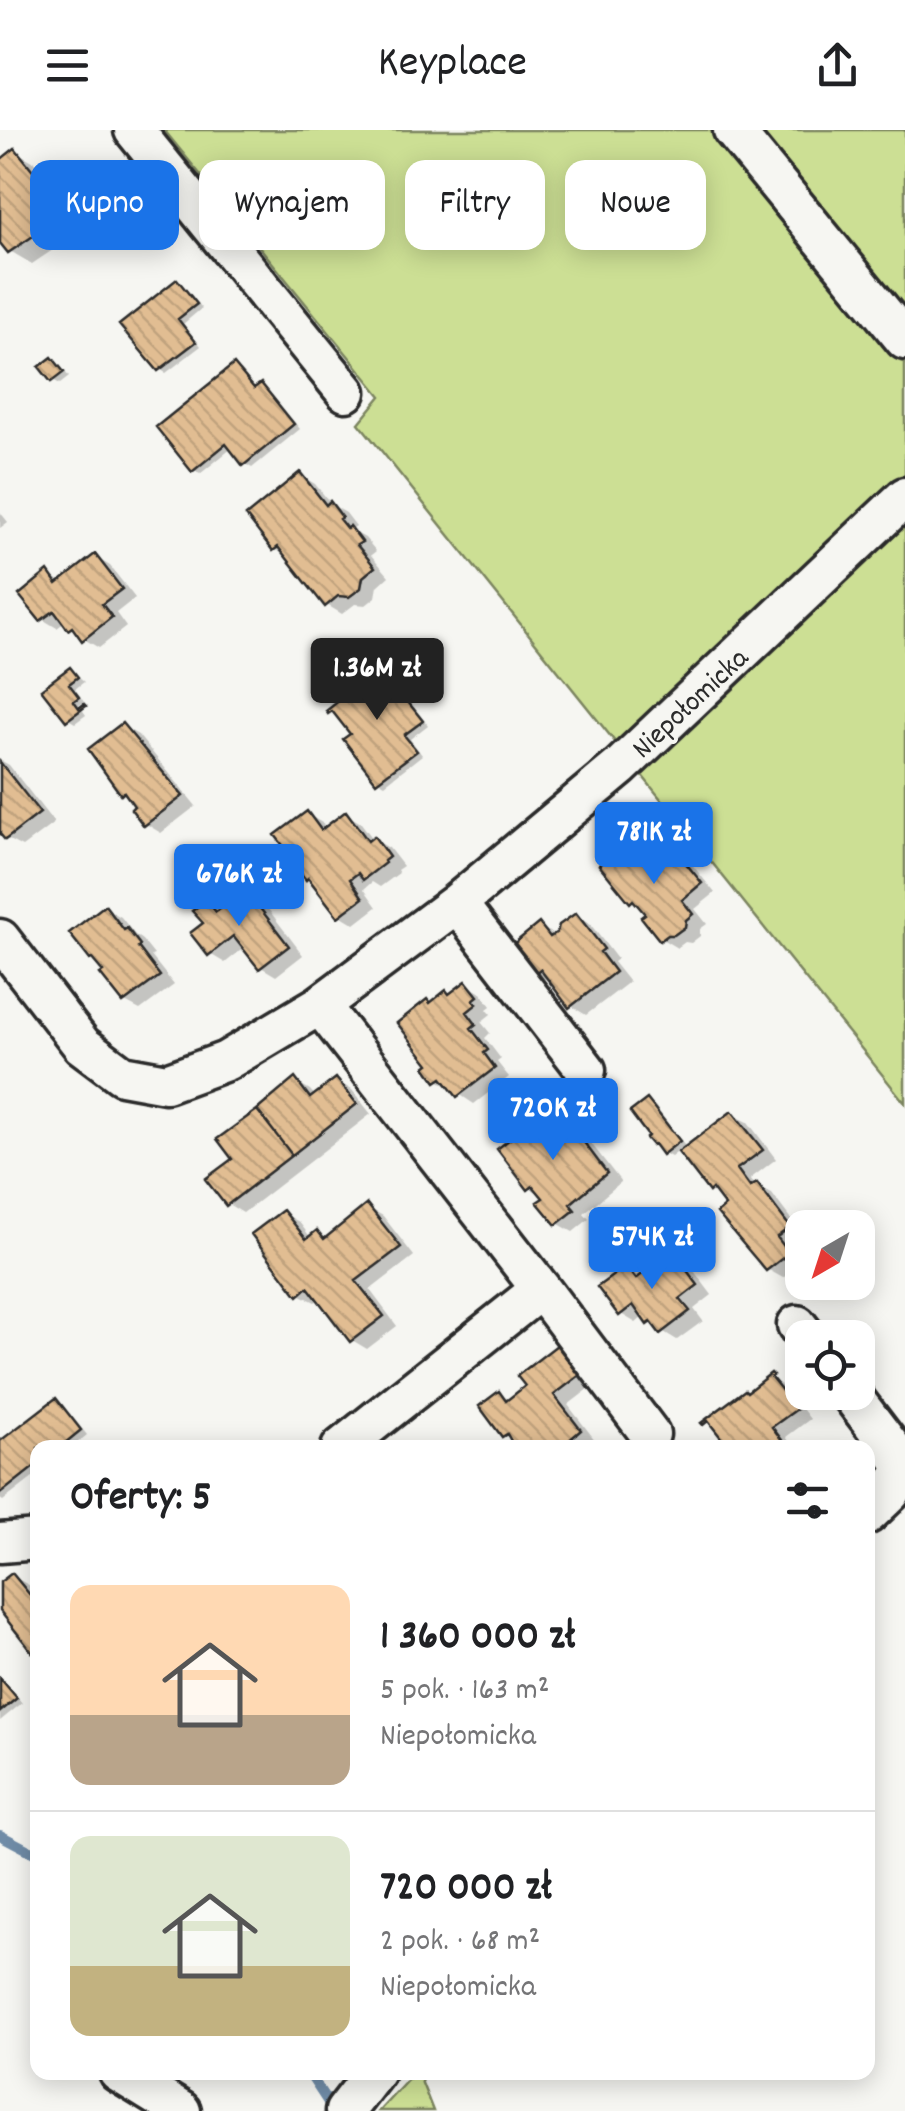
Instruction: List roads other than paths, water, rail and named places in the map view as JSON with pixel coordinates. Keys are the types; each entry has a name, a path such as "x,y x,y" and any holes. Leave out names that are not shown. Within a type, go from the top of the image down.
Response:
{"street":[{"path":"134,130 346,392"},
{"path":"734,130 905,340"},
{"name":"Niepołomicka","path":"0,939 82,1045 122,1075 166,1082 226,1061 320,1005 457,903 620,767 905,497"},
{"path":"457,903 586,1070"},
{"path":"320,1005 650,1434"},
{"path":"351,1440 541,1288"},
{"path":"863,1410 900,1458 903,1469 892,1492 875,1508"},
{"path":"0,1543 30,1541"},
{"path":"131,2080 180,2111"},
{"path":"345,2110 369,2080"}],"waterway":[{"path":"0,1835 30,1851"},
{"path":"313,2080 333,2110"}]}
